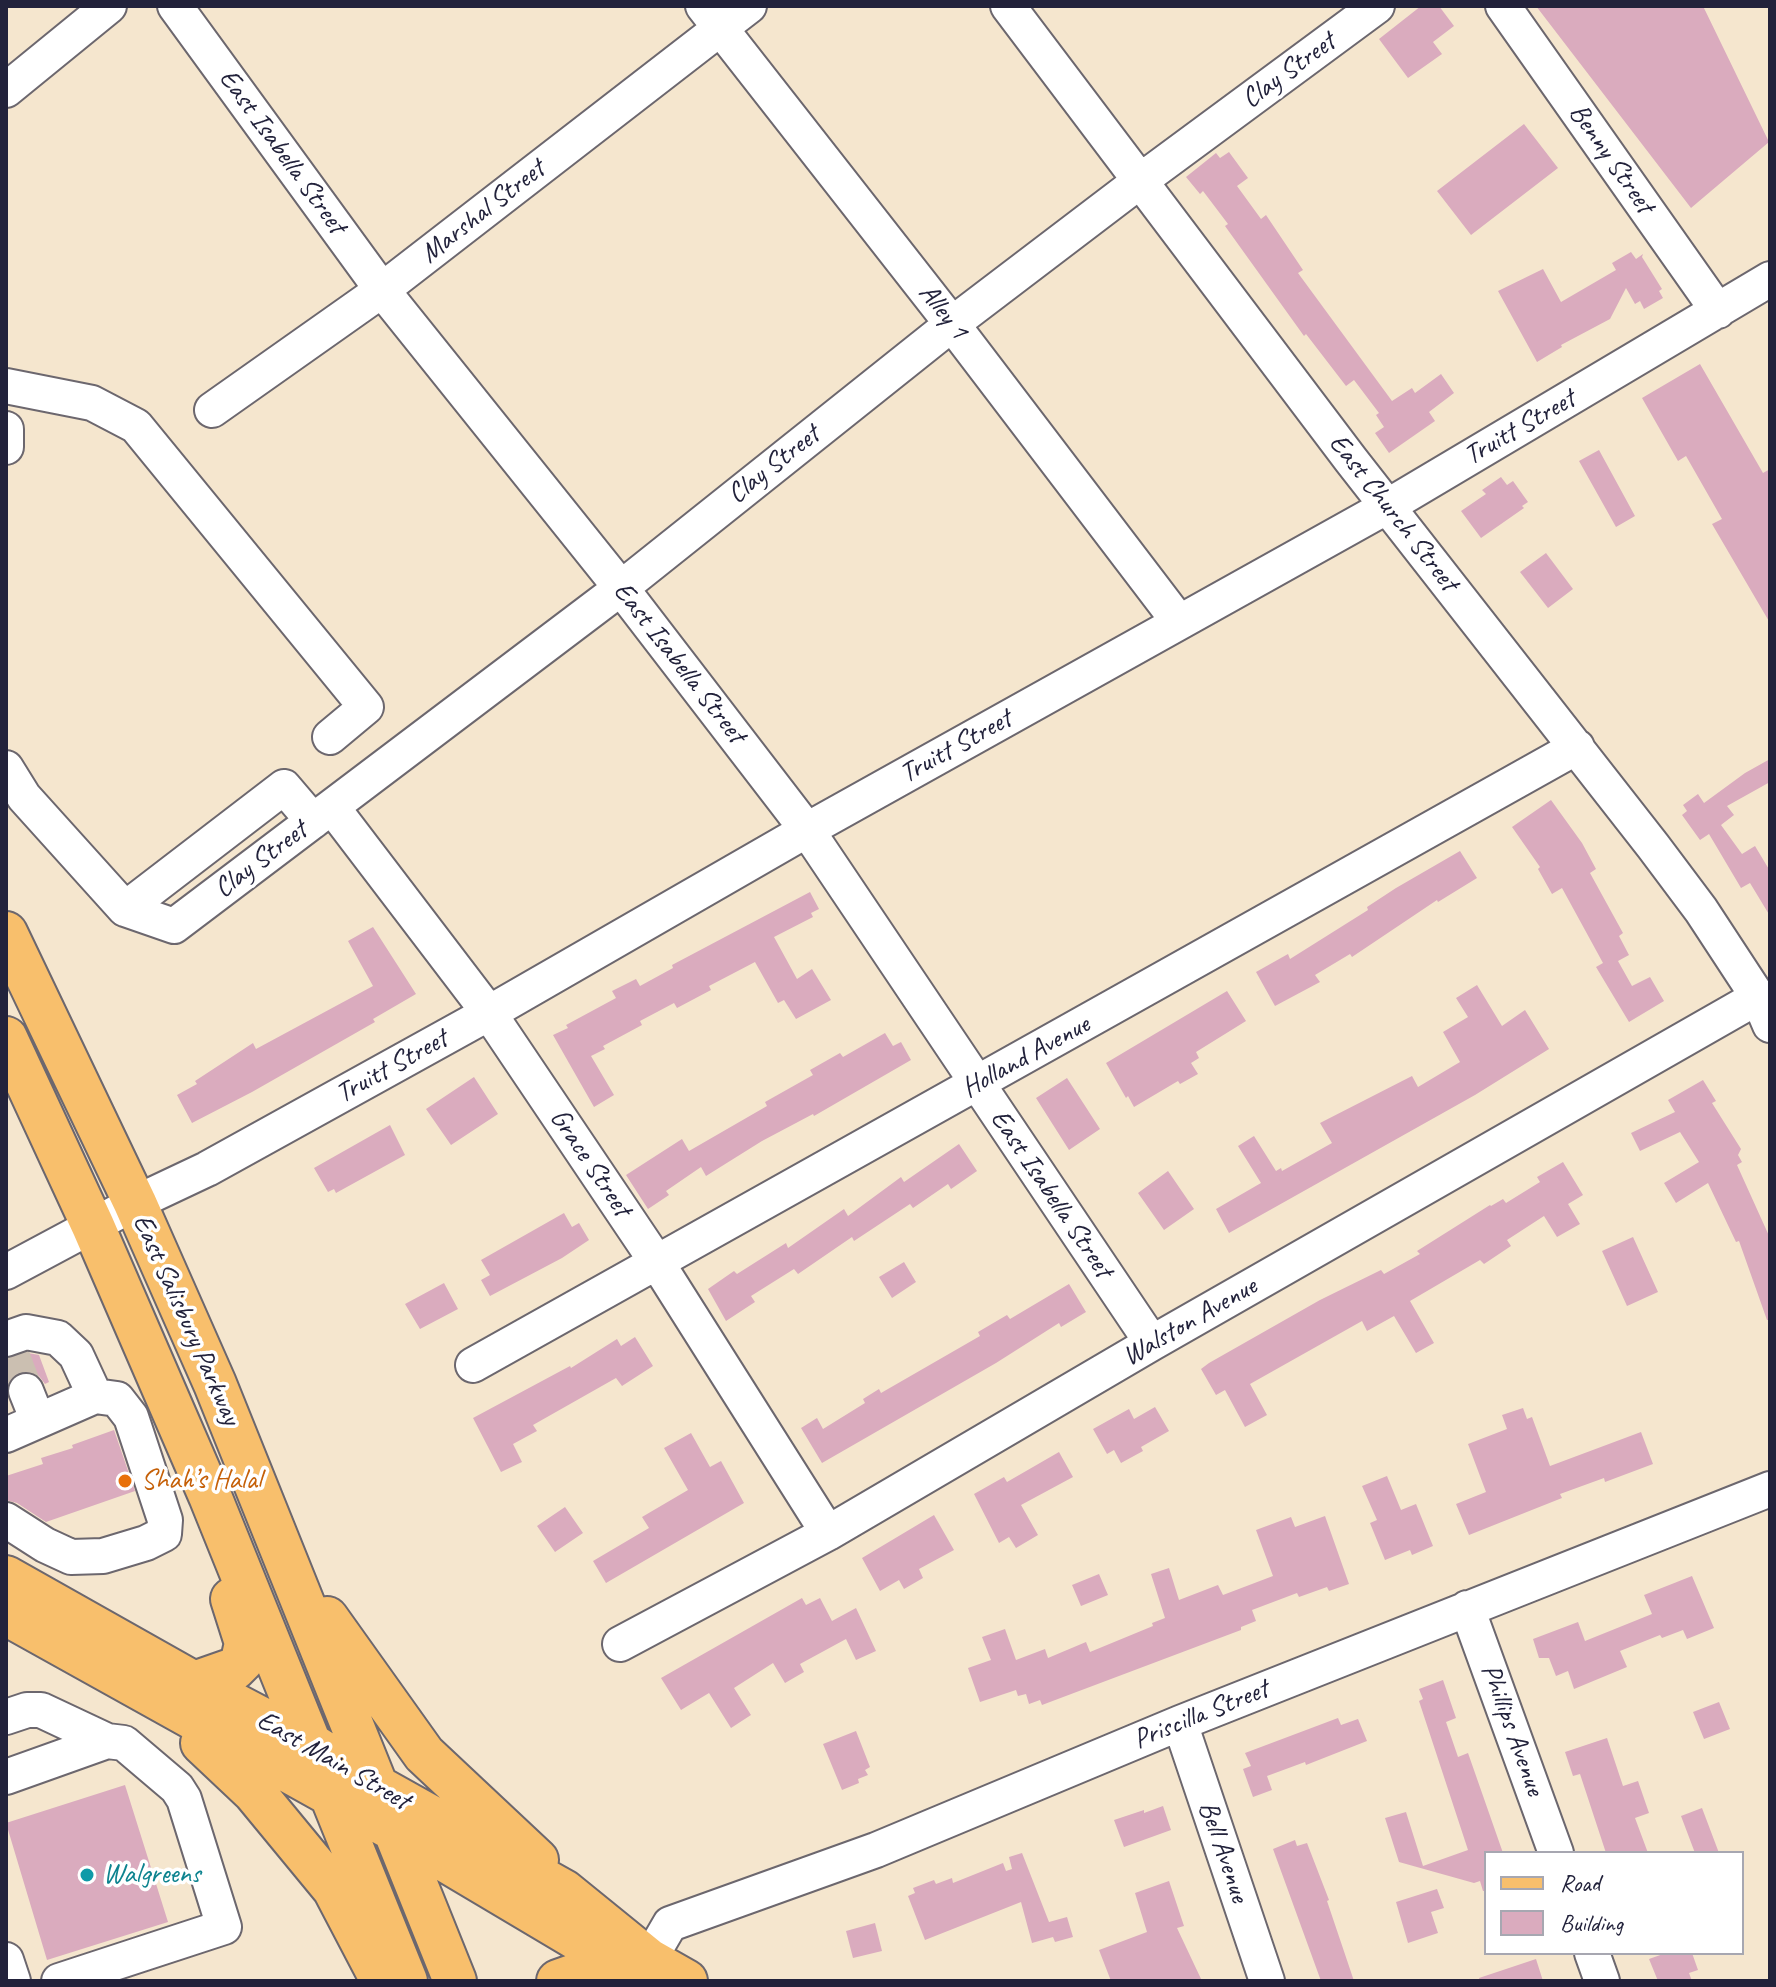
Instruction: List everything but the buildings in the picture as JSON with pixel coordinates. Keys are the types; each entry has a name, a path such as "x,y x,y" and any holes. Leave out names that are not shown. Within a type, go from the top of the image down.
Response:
{"main road":[{"name":"East Salisbury Parkway","path":"6,933 135,1203 215,1384 455,1981"},
{"name":"East Salisbury Parkway","path":"6,1038 93,1226 210,1496 406,1981"},
{"path":"210,1496 219,1566 242,1622 246,1652 234,1669 176,1692 334,1889 382,1981"},
{"path":"288,1562 424,1754 488,1812 564,1891"},
{"name":"East Main Street","path":"6,1577 333,1797 606,1956 649,1960"},
{"name":"East Main Street","path":"6,1614 176,1692 312,1745 376,1786 564,1891 649,1960 686,1981"},
{"path":"558,1981 649,1960"}],"street":[{"path":"6,90 109,6"},
{"name":"East Isabella Street","path":"175,6 382,290 621,588 807,830 1152,1343"},
{"name":"Marshal Street","path":"212,410 382,290 711,17 749,6"},
{"name":"East Church Street","path":"1008,6 1388,506 1701,910 1764,1011"},
{"name":"Clay Street","path":"125,909 174,926 621,588 952,324 1377,6"},
{"name":"Benny Street","path":"1503,6 1718,311"},
{"name":"Alley 1","path":"711,17 952,324 1179,622"},
{"name":"Truitt Street","path":"6,1272 135,1203 207,1169 489,1013 807,830 1388,506 1770,279"},
{"path":"6,386 92,403 136,426 366,707 330,737"},
{"path":"6,429 6,447"},
{"name":"Holland Avenue","path":"473,1365 1577,747"},
{"path":"6,768 24,797 125,909"},
{"name":"Grace Street","path":"125,909 284,787 322,814 489,1013 656,1261 828,1533"},
{"name":"Walston Avenue","path":"620,1644 828,1533 1152,1343 1764,1011"},
{"path":"8,1344 26,1332 58,1338 76,1355 95,1396"},
{"path":"6,1520 45,1545 71,1557 103,1556 164,1534 165,1520 131,1417 117,1399 95,1396 18,1417"},
{"name":"Priscilla Street","path":"649,1960 670,1924 876,1850 1180,1723 1770,1489"},
{"name":"Phillips Avenue","path":"1467,1608 1555,1851"},
{"path":"6,1717 27,1710 41,1710 107,1741 124,1743 177,1788 184,1799 224,1927 59,1981"},
{"name":"Bell Avenue","path":"1180,1723 1267,1981"},
{"path":"6,1777 107,1741"},
{"path":"1593,1955 1602,1981"},
{"path":"6,1960 13,1981"}],"tunnel":[{"path":"12,1354 26,1391"}],"place":[{"name":"Shah’s Halal","path":"125,1481"},
{"name":"Walgreens","path":"87,1875"}]}
